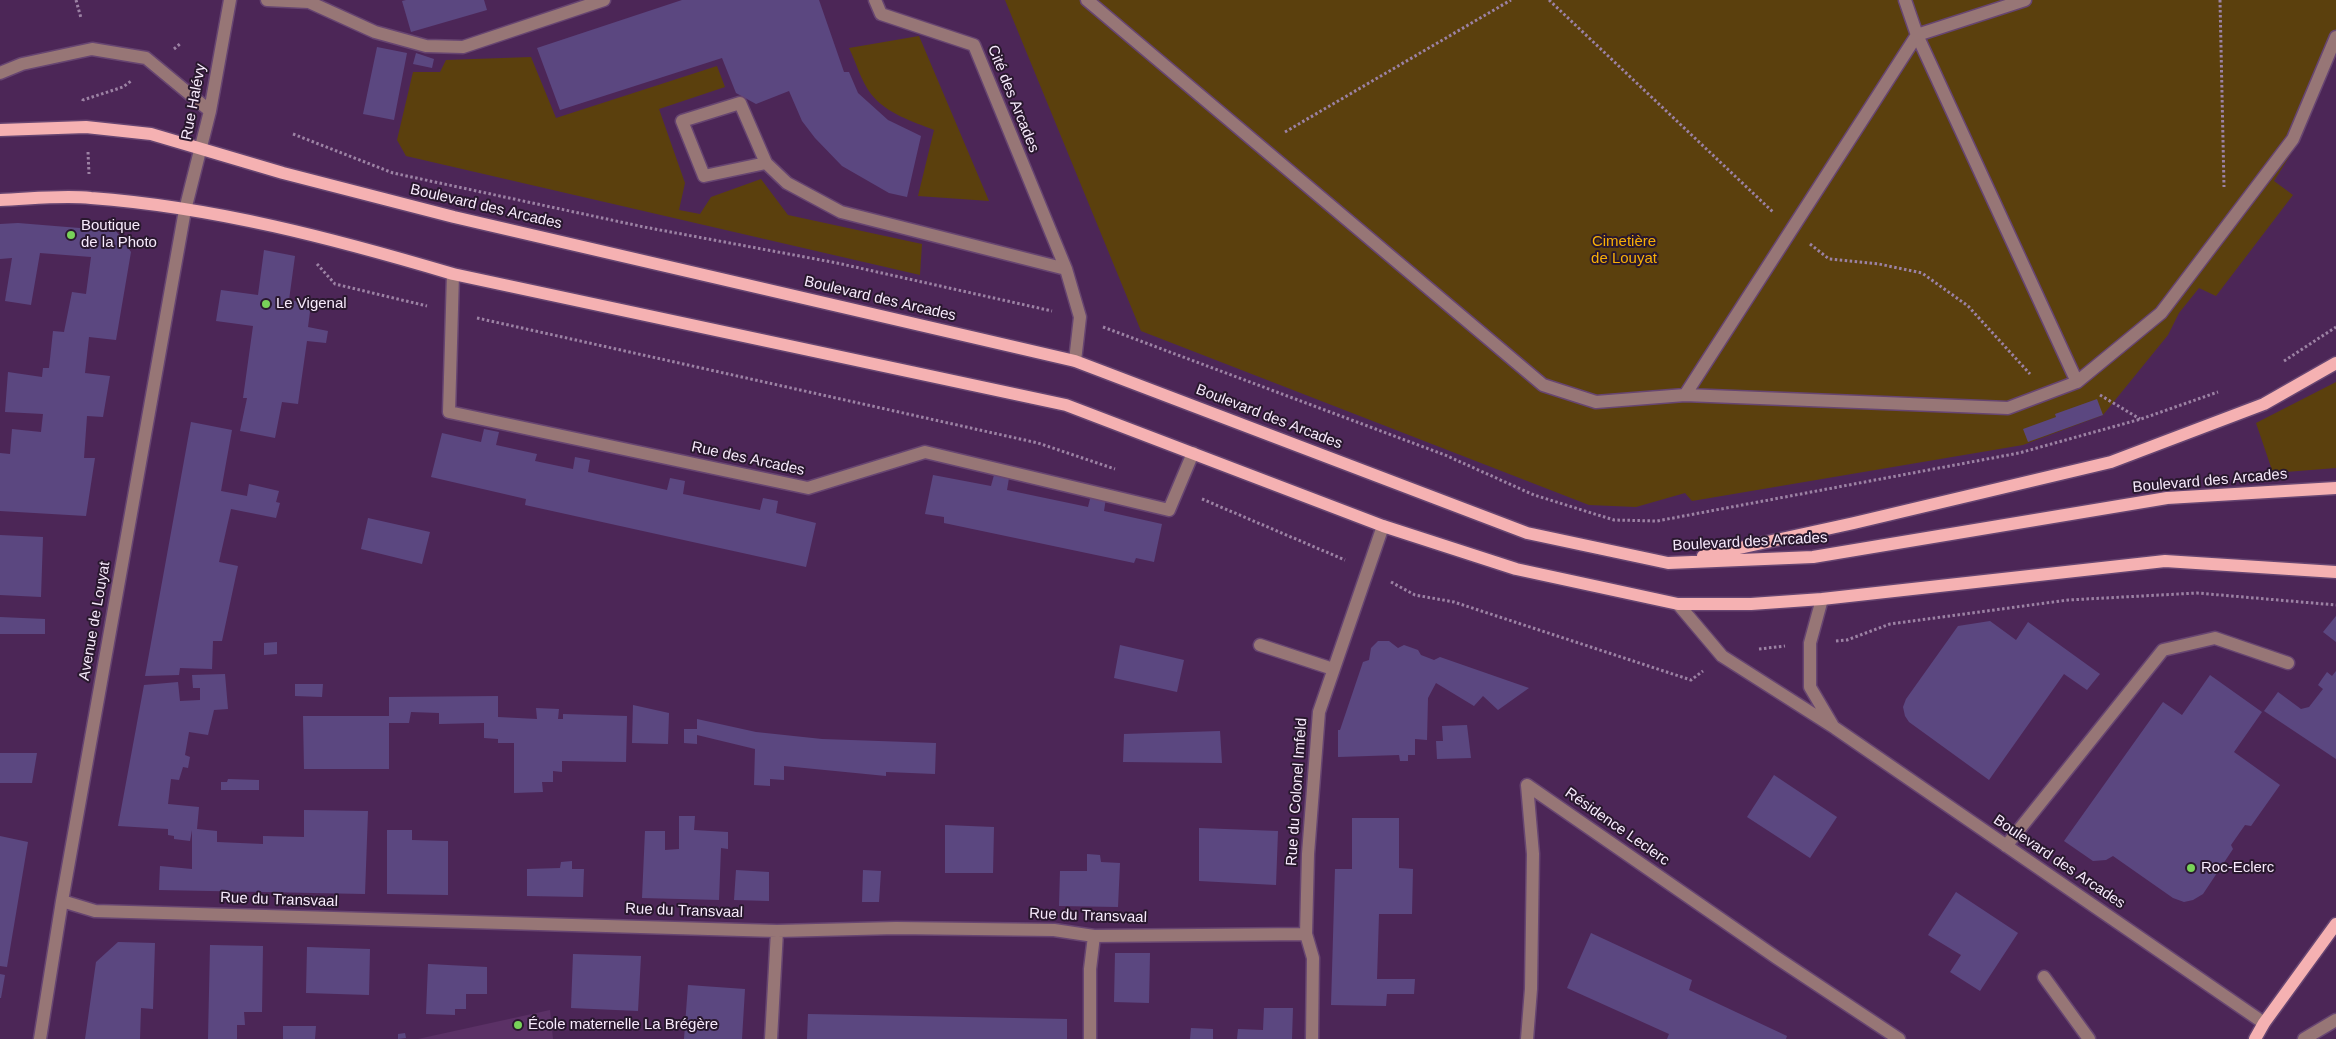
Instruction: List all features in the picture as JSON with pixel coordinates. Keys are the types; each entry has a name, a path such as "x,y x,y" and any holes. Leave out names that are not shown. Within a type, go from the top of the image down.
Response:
{"main road":[{"name":"Boulevard des Arcades","path":"0,130 95,128 151,134 283,173 454,217 1075,361 1527,533 1668,563 1814,557 2167,498 2336,488"},
{"path":"0,200 92,198 186,210 273,226 365,248 454,274 1066,405 1383,526 1516,569 1678,604 1751,604 1822,599 2165,561 2336,572"},
{"path":"1668,563 1854,523 2111,462 2264,404 2336,363"},
{"path":"2255,1039 2264,1023 2336,924"}],"street":[{"name":"Rue Halévy","path":"186,210 210,111 230,0"},
{"path":"267,0 311,1 375,32 426,46 462,47 604,0"},
{"name":"Cité des Arcades","path":"875,0 881,14 974,45 1066,269 1080,317 1075,361"},
{"path":"1087,0 1543,385 1596,402 1685,395 2008,408 2077,382 2161,313 2293,139 2336,37"},
{"path":"1905,0 1917,36 2077,382"},
{"path":"1685,395 1917,36 2025,0"},
{"path":"0,72 22,64 92,49 146,58 210,111"},
{"path":"766,163 704,176 682,121 740,103 766,163 787,183 841,212 1066,269"},
{"name":"Avenue de Louyat","path":"40,1039 62,901 186,210"},
{"name":"Rue des Arcades","path":"454,274 449,412 808,488 925,452 1169,510 1193,453"},
{"name":"Rue du Colonel Imfeld","path":"1312,1039 1313,958 1306,934 1308,854 1319,712 1383,526"},
{"name":"Boulevard des Arcades","path":"1822,599 1810,644 1810,687 1835,728"},
{"name":"Boulevard des Arcades","path":"1678,604 1722,656 1835,728 2264,1023"},
{"path":"2006,846 2163,650 2215,638 2288,663"},
{"path":"1260,645 1334,669"},
{"name":"Résidence Leclerc","path":"1527,1039 1531,988 1533,854 1527,785 1777,958 1899,1039"},
{"name":"Rue du Transvaal","path":"62,901 95,911 777,931 935,928 1054,930 1094,936 1306,934"},
{"path":"772,1039 777,931"},
{"path":"1090,1039 1090,969 1094,936"},
{"path":"2044,977 2089,1039"},
{"path":"2304,1039 2336,1020"}],"path":[{"path":"76,0 81,18"},
{"path":"1260,147 1510,0"},
{"path":"2220,0 2225,229"},
{"path":"292,134 393,173 644,227 838,263 1080,317 1445,455 1534,495 1614,520 1657,521 2000,457 2141,419 2225,390"},
{"path":"2281,363 2336,327"},
{"path":"2077,382 2141,419"}],"shaded area":[{"name":"École maternelle La Brégère","path":"550,1010 553,1039 418,1039"}],"green space":[{"name":"Cimetière de Louyat","path":"1005,0 2336,0 2336,52 2294,149 2274,181 2293,195 2216,296 2199,288 2179,313 2168,335 2103,415 2023,445 1692,501 1685,493 1636,507 1589,505 1141,331"},
{"path":"919,36 989,201 918,196 934,130 892,112 877,101 864,83 849,48"},
{"path":"531,57 556,118 717,66 725,87 659,109 685,183 679,210 700,214 711,197 761,179 788,215 922,244 920,275 406,156 397,140 413,72 440,72 446,60"},
{"path":"2336,382 2336,468 2273,473 2256,423"}],"building":[{"path":"484,0 487,10 411,32 402,1"},
{"path":"682,0 819,0 844,72 849,72 858,93 888,120 921,136 907,197 889,193 842,166 815,138 802,121 789,91 756,104 736,93 722,58 560,110 537,48"},
{"path":"377,47 407,53 394,120 363,114"},
{"path":"416,53 434,59 432,68 413,64"},
{"path":"18,223 116,231 131,252 116,340 89,337 85,373 110,376 103,417 87,416 84,458 95,458 86,516 0,511 0,453 10,454 12,429 41,432 43,414 5,412 8,372 42,377 43,368 49,368 53,331 64,332 72,292 86,294 91,257 40,253 31,305 5,301 12,258 0,259 0,224"},
{"path":"264,250 295,256 289,300 311,304 308,327 328,331 326,343 307,341 298,404 282,402 275,438 240,431 247,398 243,398 253,326 216,321 221,290 258,295"},
{"path":"2097,399 2103,415 2028,442 2023,429 2056,417 2055,414"},
{"path":"191,422 232,430 221,491 247,496 249,484 279,491 276,502 280,503 276,518 231,509 219,562 238,566 222,641 213,641 212,669 180,668 179,675 145,676"},
{"path":"484,429 499,432 496,445 537,454 535,461 573,469 575,457 590,460 588,472 667,490 670,478 685,481 683,494 760,510 763,498 778,501 776,513 816,523 806,567 525,505 526,499 431,477 442,433 481,442"},
{"path":"933,475 991,486 994,475 1009,478 1007,490 1088,507 1091,495 1106,498 1104,511 1162,524 1154,562 1136,558 1134,563 944,523 944,517 925,514"},
{"path":"368,518 430,532 422,564 361,549"},
{"path":"0,535 43,537 41,597 0,595"},
{"path":"2336,616 2336,642 2323,632"},
{"path":"0,617 45,619 45,634 0,634"},
{"path":"1990,621 2016,640 2028,622 2100,674 2087,690 2064,674 1989,780 1909,722 1903,707 1906,699 1958,626"},
{"path":"1378,641 1389,641 1398,648 1404,645 1418,650 1421,655 1434,660 1440,657 1529,688 1498,710 1483,696 1474,706 1436,683 1428,698 1427,740 1415,739 1415,755 1408,755 1408,761 1400,761 1399,755 1338,757 1338,730 1340,730 1363,662 1369,660 1371,648"},
{"path":"277,642 277,654 264,655 264,643"},
{"path":"1120,645 1184,660 1177,692 1114,678"},
{"path":"2336,671 2336,759 2264,711 2278,692 2301,709 2309,707 2323,689 2318,685 2327,672 2332,676"},
{"path":"225,674 228,709 214,710 208,735 189,732 185,755 190,757 188,768 183,767 179,780 171,779 168,804 199,807 197,829 217,831 217,842 263,844 263,836 304,837 304,810 368,811 365,894 159,890 160,866 192,869 192,830 190,841 174,839 174,836 168,835 168,829 118,826 144,685 178,682 180,701 200,700 200,688 193,688 192,675"},
{"path":"2210,675 2262,712 2234,752 2280,785 2251,826 2245,825 2231,845 2233,849 2203,894 2193,900 2184,902 2173,898 2113,856 2106,860 2093,861 2064,841 2163,702 2182,715"},
{"path":"295,684 323,684 322,697 295,696"},
{"path":"498,696 498,717 537,719 536,708 559,709 558,719 563,719 563,714 627,716 626,762 562,761 562,772 553,771 553,782 542,782 543,792 514,793 514,743 498,743 498,739 484,738 484,723 439,724 439,713 411,712 409,723 389,723 389,769 304,769 303,716 389,716 389,697"},
{"path":"633,705 669,713 668,744 632,743"},
{"path":"697,719 756,732 822,739 936,743 935,774 886,772 886,776 784,766 784,780 770,779 770,786 754,785 755,749 697,735 697,744 684,743 684,729 697,729"},
{"path":"1467,725 1471,758 1437,759 1436,741 1443,741 1442,726"},
{"path":"1220,731 1222,763 1123,762 1124,734"},
{"path":"0,753 37,753 32,783 0,783"},
{"path":"1774,775 1837,817 1810,858 1747,817"},
{"path":"228,779 259,780 259,790 221,790 221,782 227,782"},
{"path":"679,816 695,816 694,830 728,832 728,849 721,848 719,900 642,898 645,831 665,831 665,850 679,849"},
{"path":"1352,818 1399,818 1399,868 1413,869 1412,914 1379,914 1377,979 1415,979 1414,994 1387,994 1386,1006 1331,1005 1335,869 1352,869"},
{"path":"945,825 994,827 993,873 945,873"},
{"path":"1199,828 1278,831 1276,885 1199,881"},
{"path":"387,830 412,830 412,840 448,841 448,895 387,894"},
{"path":"0,836 28,842 7,967 0,966"},
{"path":"1087,854 1100,855 1101,862 1120,863 1118,907 1059,906 1060,871 1087,871"},
{"path":"572,861 572,869 584,869 583,897 527,896 527,869 560,868 561,862"},
{"path":"736,870 769,872 769,901 734,900"},
{"path":"863,870 881,871 879,902 862,902"},
{"path":"1956,892 2018,933 1980,991 1950,972 1961,955 1928,935"},
{"path":"1591,933 1692,980 1689,990 1787,1036 1786,1039 1667,1039 1669,1034 1567,988"},
{"path":"118,942 155,943 153,1009 141,1008 140,1039 85,1039 96,962"},
{"path":"210,945 263,946 262,1012 244,1012 245,1025 237,1025 237,1039 208,1039"},
{"path":"307,947 370,949 369,995 306,993"},
{"path":"1115,953 1150,953 1149,1003 1114,1002"},
{"path":"573,954 641,956 638,1011 571,1008"},
{"path":"428,964 487,967 487,994 466,994 466,1009 455,1009 455,1015 426,1014"},
{"path":"0,974 5,975 1,998 0,998"},
{"path":"688,985 745,989 742,1039 684,1039"},
{"path":"1264,1008 1293,1008 1292,1039 1237,1039 1238,1029 1263,1030"},
{"path":"808,1014 1067,1019 1067,1039 807,1039"},
{"path":"283,1026 316,1026 315,1039 283,1039"},
{"path":"1191,1028 1213,1029 1213,1039 1190,1039"},
{"path":"405,1033 406,1038 398,1039 398,1034"}],"place":[{"name":"Boutique de la Photo","path":"71,235"},
{"name":"Le Vigenal","path":"266,304"},
{"name":"Roc-Eclerc","path":"2191,868"},
{"name":"École maternelle La Brégère","path":"518,1025"}]}
